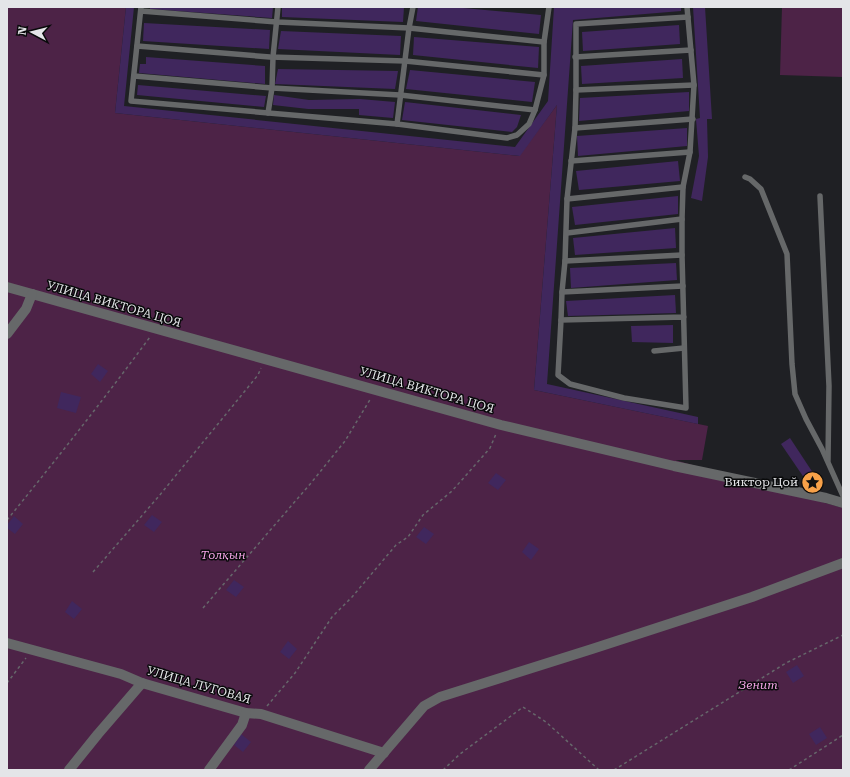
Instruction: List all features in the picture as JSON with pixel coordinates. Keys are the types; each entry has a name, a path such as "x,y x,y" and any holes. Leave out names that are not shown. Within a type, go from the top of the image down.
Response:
{"street":[{"name":"УЛИЦА ВИКТОРА ЦОЯ","path":"7,287 501,425 674,466 826,498 843,503"},
{"path":"7,334 26,309 32,294"},
{"path":"370,770 424,706 440,697 592,650 752,597 843,563"},
{"name":"УЛИЦА ЛУГОВАЯ","path":"7,643 121,674 142,683 246,713 261,714 384,753"},
{"path":"69,770 142,683"},
{"path":"209,770 242,724 246,713"}],"lane":[{"path":"268,113 272,88 273,57 278,7"},
{"path":"397,124 413,7"},
{"path":"544,42 409,28 277,22 141,9 131,101 397,124 507,138 518,136 529,124 535,110 544,75 544,42 550,7"},
{"path":"687,7 688,17 691,50 694,85 690,152 684,187 682,219 686,408 624,398 570,384 558,375 562,292 567,233 567,199 575,128 576,24 688,17"},
{"path":"137,46 273,57 405,61 544,75"},
{"path":"575,57 691,50"},
{"path":"134,76 272,88 400,96 535,110"},
{"path":"576,90 694,85"},
{"path":"575,128 692,119"},
{"path":"571,161 690,152"},
{"path":"745,177 750,179 760,189 787,254 792,364 795,394 843,496"},
{"path":"567,199 684,187"},
{"path":"820,196 829,386 828,462"},
{"path":"567,233 682,219"},
{"path":"565,261 682,255"},
{"path":"562,292 683,286"},
{"path":"561,320 684,317"},
{"path":"654,351 684,348"}],"path":[{"path":"7,520 94,412 156,329"},
{"path":"93,572 159,496 258,375 266,359"},
{"path":"203,608 311,483 345,441 376,390"},
{"path":"261,714 294,673 332,618 396,545 408,537 423,516 452,491 490,448 501,425"},
{"path":"614,770 786,664 843,634"},
{"path":"7,683 32,650"},
{"path":"443,770 460,754 523,707 546,722 599,770"},
{"path":"788,770 843,736"}],"green space":[{"path":"7,7 126,7 115,113 519,156 557,105 534,390 708,426 702,460 675,460 843,508 843,770 7,770"},
{"path":"782,7 843,7 843,77 780,75"}],"building":[{"path":"126,7 134,7 124,106 515,147 548,101 554,7 681,7 681,11 573,20 547,384 698,417 698,424 534,390 557,105 520,156 115,113"},
{"path":"150,7 273,7 272,18 150,9"},
{"path":"282,7 404,7 403,22 282,17"},
{"path":"418,7 452,7 541,15 539,34 416,21"},
{"path":"693,7 705,7 712,119 707,119 708,157 702,201 691,198 699,156 696,119 700,118"},
{"path":"144,23 270,30 269,49 143,41"},
{"path":"679,25 680,44 583,51 582,32"},
{"path":"281,31 401,36 400,55 278,49"},
{"path":"414,37 539,47 538,68 413,55"},
{"path":"146,57 265,66 265,84 139,73 140,64 146,64"},
{"path":"682,59 683,78 582,84 581,66"},
{"path":"278,69 398,71 395,89 275,84"},
{"path":"410,70 535,82 532,102 406,89"},
{"path":"138,85 266,96 264,107 137,95"},
{"path":"689,92 689,111 579,121 580,98"},
{"path":"274,95 309,100 360,99 395,102 393,118 359,115 359,109 308,109 273,105"},
{"path":"405,102 521,115 517,127 512,132 402,120"},
{"path":"687,128 687,146 578,156 577,136"},
{"path":"678,161 680,181 579,190 576,171"},
{"path":"678,196 678,214 575,225 572,207"},
{"path":"675,228 676,248 575,255 573,238"},
{"path":"676,263 677,280 571,288 570,268"},
{"path":"675,295 676,313 568,316 566,301"},
{"path":"673,325 673,343 632,342 631,326"},
{"path":"98,364 108,371 100,382 91,374"},
{"path":"61,392 81,397 76,413 57,408"},
{"path":"790,438 817,479 809,485 781,444"},
{"path":"496,473 506,480 498,490 488,483"},
{"path":"152,515 162,522 154,532 144,525"},
{"path":"14,516 23,524 15,534 7,528 7,525"},
{"path":"424,527 434,534 426,544 416,537"},
{"path":"529,542 539,549 531,560 522,552"},
{"path":"234,580 244,587 236,597 226,590"},
{"path":"72,601 82,609 74,619 65,612"},
{"path":"288,641 297,649 289,659 280,652"},
{"path":"797,665 804,676 793,683 786,672"},
{"path":"820,727 827,738 816,745 809,734"},
{"path":"241,734 251,742 243,752 234,745"}],"place":[{"name":"Виктор Цой","path":"813,482"}],"park label":[{"name":"Толқын","path":"223,555"},
{"name":"Зенит","path":"758,685"}]}
